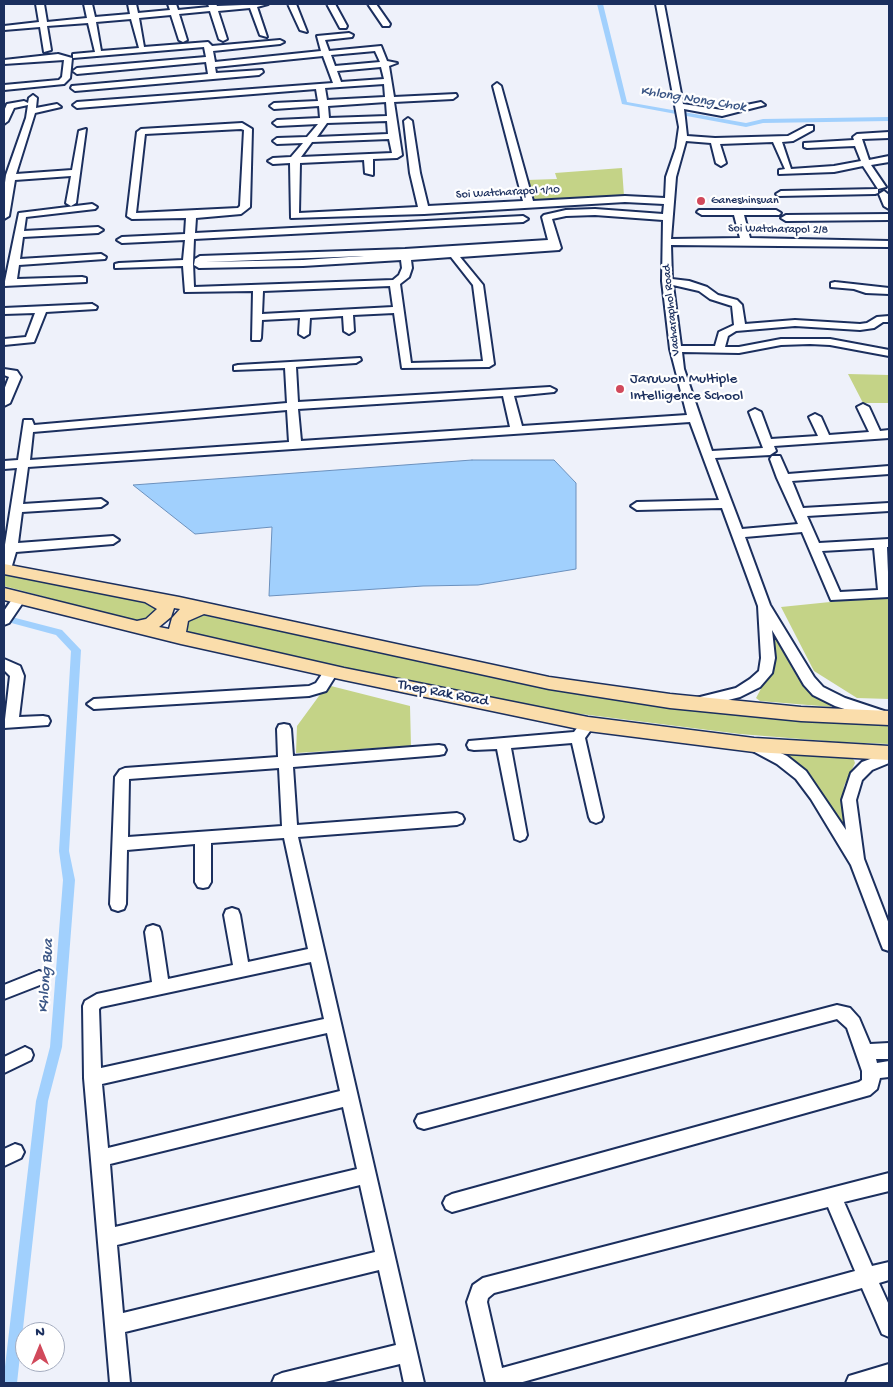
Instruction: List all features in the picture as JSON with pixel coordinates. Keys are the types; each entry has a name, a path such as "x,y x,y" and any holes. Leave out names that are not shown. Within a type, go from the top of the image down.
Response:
{"main road":[{"path":"5,569 150,597 549,683 696,704 801,714 888,718"},
{"path":"137,627 152,623 165,613 166,608 150,597"},
{"name":"Thep Rak Road","path":"8,603 137,627 583,730 889,755"},
{"path":"181,638 177,633 180,618 195,609 205,609"}],"street":[{"path":"40,4 47,50"},
{"path":"88,4 98,50"},
{"path":"132,4 142,46"},
{"path":"252,4 264,35"},
{"path":"4,28 134,15 173,8 264,4"},
{"path":"292,4 304,30"},
{"path":"331,4 343,26"},
{"path":"372,4 386,24"},
{"name":"Vacharaphol Road","path":"660,4 681,111 683,138 671,177 668,201 666,242 668,285 675,349 694,418 764,605 808,682 818,691 840,702 888,718"},
{"path":"213,6 223,39"},
{"path":"173,8 183,40"},
{"path":"338,86 320,38 349,35"},
{"path":"208,49 280,42"},
{"path":"76,56 208,44 215,95"},
{"path":"77,71 378,48 388,81 392,136 396,155 273,161"},
{"path":"116,102 117,52"},
{"path":"4,62 58,56 68,58 66,78 61,82 4,88"},
{"path":"332,69 394,63"},
{"path":"75,88 260,72"},
{"path":"77,105 388,81"},
{"path":"497,86 529,205"},
{"path":"296,160 324,121 320,87"},
{"path":"274,106 453,96"},
{"path":"4,216 15,128 33,98"},
{"path":"681,111 722,113 761,105"},
{"path":"4,121 10,106 27,108 57,107"},
{"path":"277,123 391,118"},
{"path":"408,121 415,173 424,211"},
{"path":"246,127 248,129 244,210 191,215 132,216 140,134 146,131 246,127"},
{"path":"683,138 717,141 777,140 795,138 797,134 810,128"},
{"path":"71,203 83,131"},
{"path":"889,135 860,135 857,137 866,164 884,191 889,206"},
{"path":"277,141 392,136"},
{"path":"717,141 720,138 730,136"},
{"path":"777,140 785,170 834,169 889,160"},
{"path":"717,141 721,164"},
{"path":"807,145 858,143"},
{"path":"368,157 370,173"},
{"name":"Soi Watcharapol 1/10","path":"296,160 294,169 294,216 424,211 625,199 668,201"},
{"path":"9,176 76,173"},
{"path":"781,194 884,191"},
{"path":"82,280 7,283 15,259 20,218 24,213 92,207"},
{"path":"702,212 776,212"},
{"path":"738,212 746,241"},
{"path":"191,215 188,263 189,290 395,283 404,277 407,268 405,255"},
{"path":"303,260 200,259 199,266 556,248 547,217 667,221"},
{"path":"786,218 889,217"},
{"path":"122,240 523,218"},
{"path":"18,234 98,230"},
{"name":"Soi Watcharapol 2/8","path":"666,242 746,241 889,244"},
{"path":"395,283 406,366 489,364 478,285 453,252"},
{"path":"4,256 15,259 101,257"},
{"path":"119,266 188,263"},
{"path":"668,285 688,290 692,286 706,291 714,297 735,303 740,327"},
{"path":"835,286 856,286 866,290 889,291"},
{"path":"256,338 258,288"},
{"path":"4,311 92,306"},
{"path":"4,342 30,340 42,309"},
{"path":"257,317 398,310"},
{"path":"348,313 349,331"},
{"path":"304,334 305,315"},
{"path":"719,350 724,332 740,327 795,323 860,327 870,326 881,319 889,319"},
{"path":"675,349 738,350 772,343 810,341 850,345 889,353"},
{"path":"238,368 356,360"},
{"path":"290,364 295,445"},
{"path":"4,372 13,373 15,377 4,403"},
{"path":"5,569 10,548 28,425 550,390"},
{"path":"507,392 517,430"},
{"path":"863,407 876,435"},
{"path":"708,455 770,451 755,412"},
{"path":"815,417 825,439"},
{"path":"4,465 694,418"},
{"path":"767,443 889,434"},
{"path":"776,459 804,528 834,595 840,598 885,594 885,543 813,548"},
{"path":"784,478 889,470"},
{"path":"16,508 100,503"},
{"path":"637,506 726,504"},
{"path":"798,512 889,507"},
{"path":"737,533 804,528"},
{"path":"10,548 114,540"},
{"name":"Vacharaphol Road","path":"696,704 740,692 755,683 765,673 768,658 764,605"},
{"path":"4,664 15,670 17,676 7,723 43,722"},
{"path":"94,704 309,691 320,687 331,672"},
{"path":"284,729 290,833 414,1383"},
{"path":"474,745 503,743 583,730 596,817"},
{"path":"503,743 520,835"},
{"path":"754,745 782,760 801,775 816,795 858,863 889,944"},
{"path":"118,904 122,777 125,774 439,750"},
{"path":"858,863 849,800 856,777 867,766 889,755"},
{"path":"120,844 290,833 458,819"},
{"path":"203,839 203,882"},
{"path":"232,915 242,971"},
{"path":"153,932 161,988"},
{"path":"120,1383 100,1158 91,1006 97,1001 318,954"},
{"path":"4,992 39,978"},
{"path":"424,1121 837,1012 844,1013 853,1023 865,1052 871,1070 871,1083 864,1089 452,1202"},
{"path":"94,1078 333,1024"},
{"path":"865,1052 889,1051"},
{"path":"4,1065 25,1055"},
{"path":"871,1070 889,1069"},
{"path":"100,1158 349,1097"},
{"path":"107,1238 367,1175"},
{"path":"889,1182 490,1285 480,1292 477,1302 495,1382 889,1271"},
{"path":"832,1196 889,1327"},
{"path":"115,1325 386,1259"},
{"path":"282,1383 406,1352"},
{"path":"856,1383 889,1374"}],"green space":[{"path":"622,168 624,196 534,201 527,180 557,179 555,173"},
{"path":"848,374 889,375 889,403 863,403"},
{"path":"4,575 152,603 160,612 142,622 128,619 4,586"},
{"path":"889,596 889,699 857,698 814,671 781,607"},
{"path":"198,614 550,689 861,722 889,723 889,744 740,734 565,712 403,680 185,633 181,623"},
{"path":"771,631 798,678 812,692 832,707 760,701 756,698 771,670"},
{"path":"327,685 410,706 411,746 296,753 297,726"},
{"path":"784,753 851,757 854,760 855,763 844,786 846,827 841,825 810,774"}],"water":[{"path":"472,460 554,460 576,483 576,569 478,585 423,586 269,596 272,527 195,534 133,485"}],"waterway":[{"name":"Khlong Nong Chok","path":"600,4 624,103 746,125 763,121 889,119"},
{"name":"Khlong Bua","path":"4,618 59,632 76,650 64,851 69,880 56,1047 42,1101 10,1383"}],"place":[{"name":"Ganeshinsuan","path":"701,201"},
{"name":"Jaruwon Multiple Intelligence School","path":"620,389"}]}
